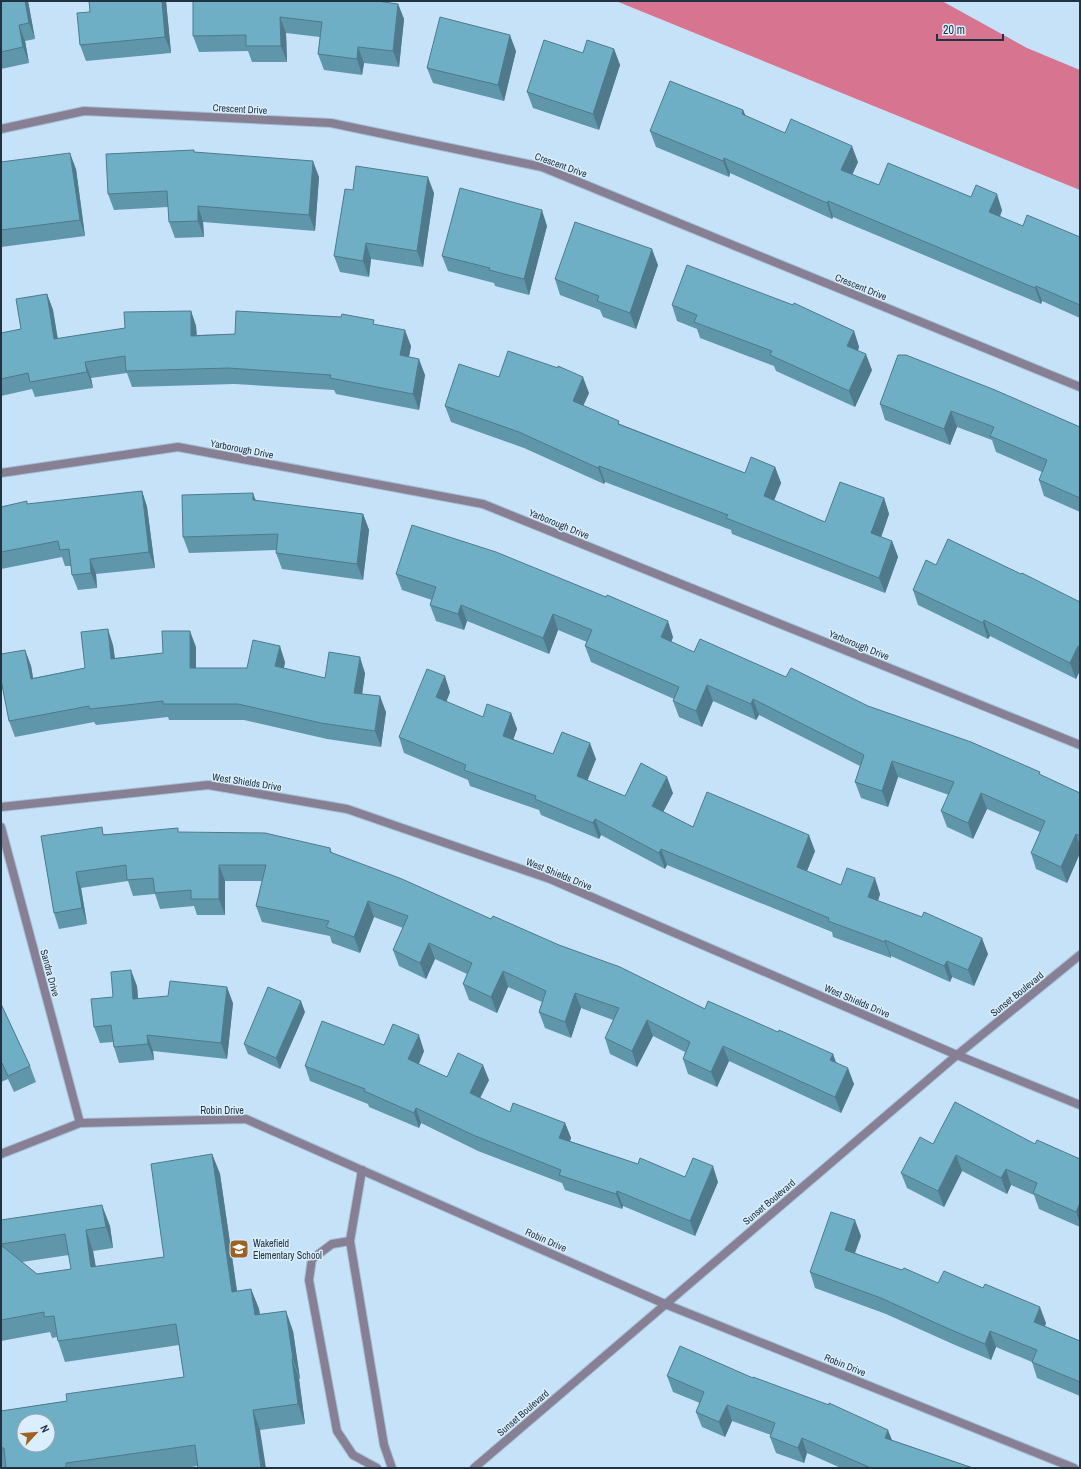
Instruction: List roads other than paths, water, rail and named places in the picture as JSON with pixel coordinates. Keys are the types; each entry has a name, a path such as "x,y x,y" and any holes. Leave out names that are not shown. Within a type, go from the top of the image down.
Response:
{"street":[{"name":"Crescent Drive","path":"1,129 84,111 331,124 542,167 1080,387"},
{"name":"Yarborough Drive","path":"1,474 178,447 484,504 1080,746"},
{"name":"West Shields Drive","path":"1,807 208,786 347,809 550,879 957,1055 1080,1105"},
{"name":"Sandra Drive","path":"1,827 80,1123"},
{"name":"Sunset Boulevard","path":"474,1468 957,1055 1080,955"},
{"name":"Robin Drive","path":"1,1154 80,1123 246,1119 665,1304 1074,1468"},
{"path":"362,1170 350,1241 384,1445 392,1468"},
{"path":"350,1241 332,1244 312,1258 309,1280 337,1431 353,1455 377,1468"}],"place":[{"name":"Wakefield Elementary School","path":"239,1249"}]}
